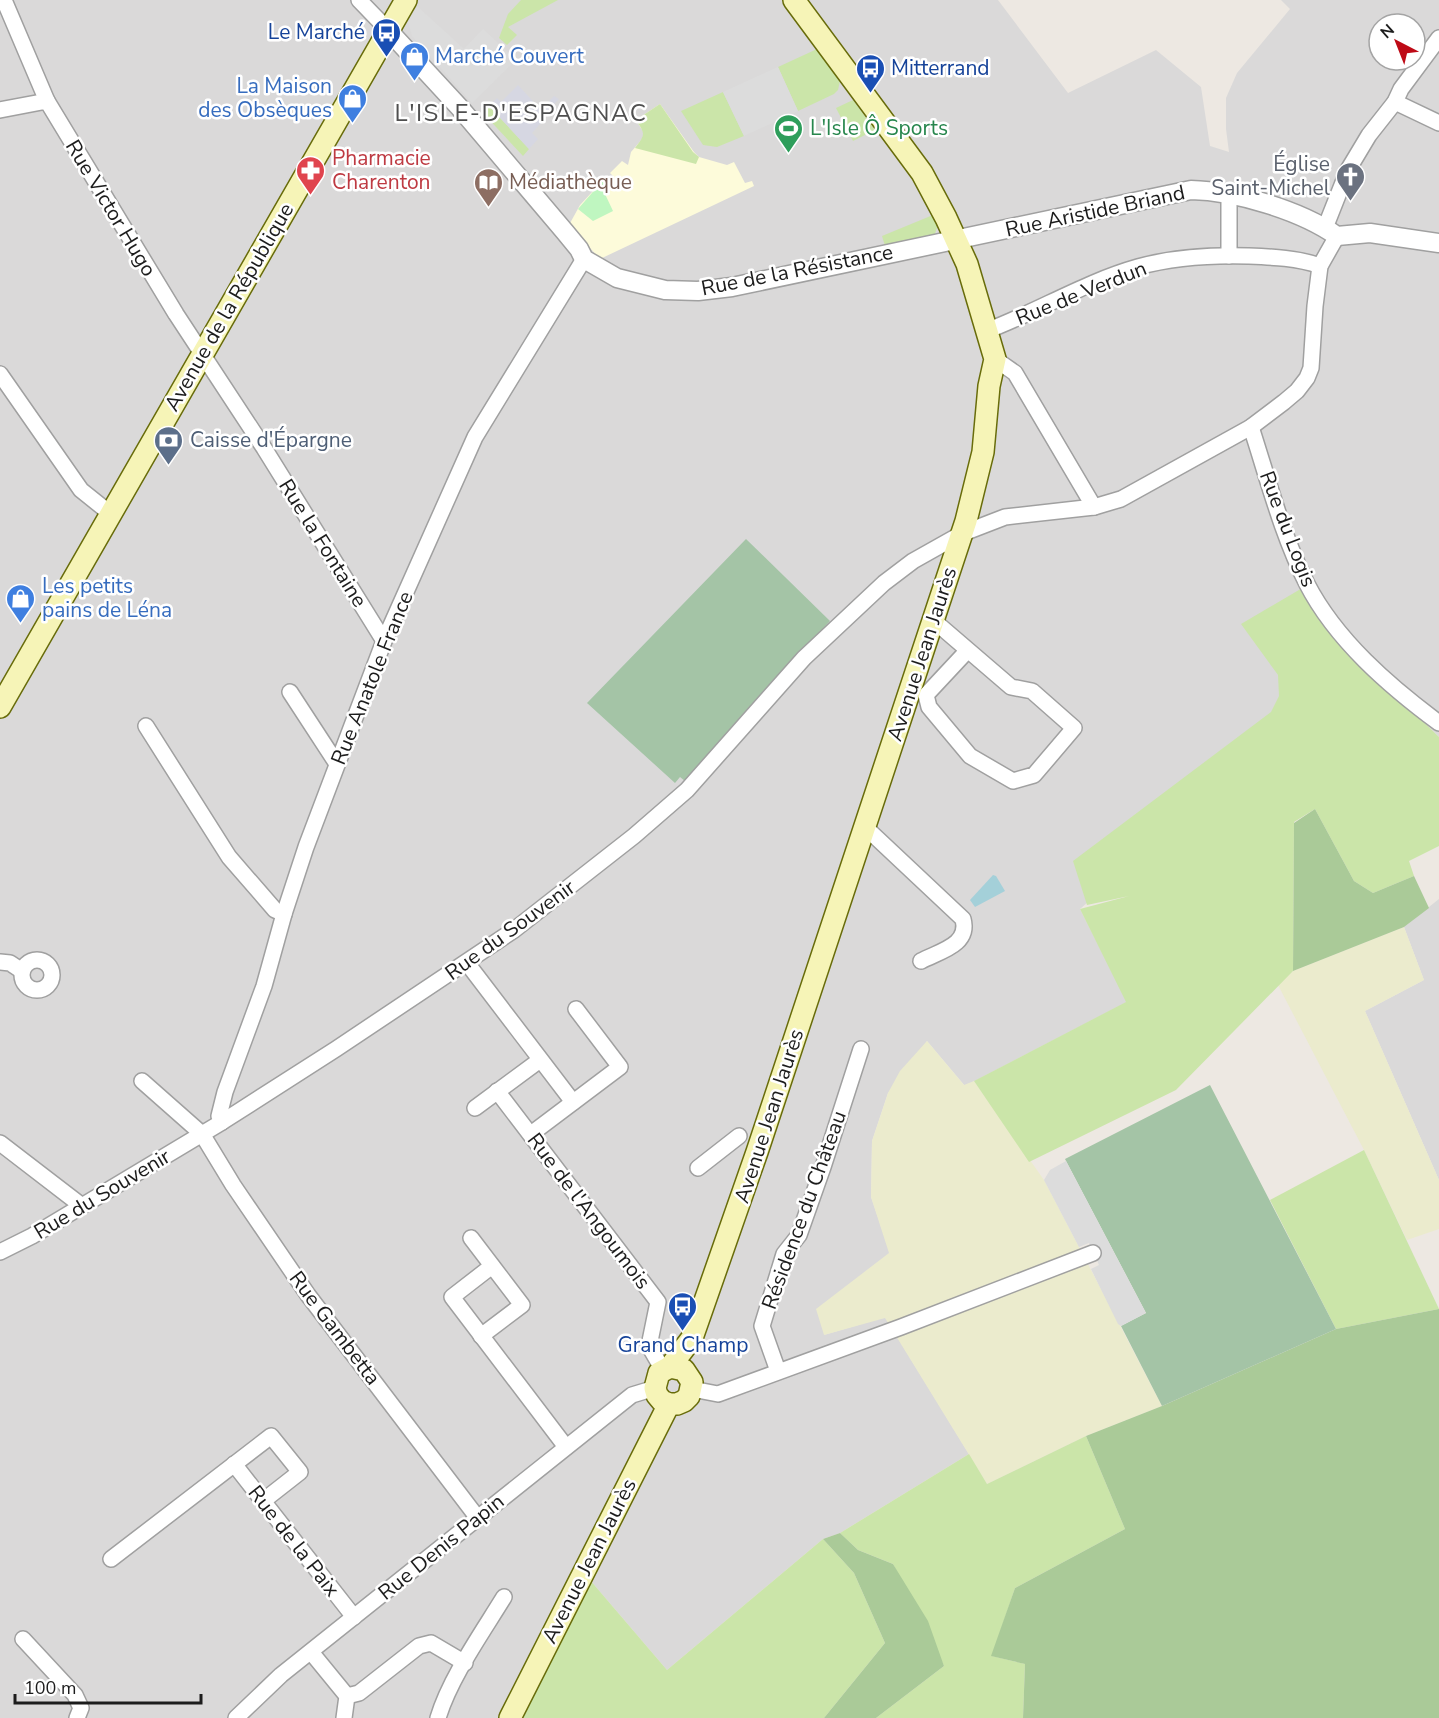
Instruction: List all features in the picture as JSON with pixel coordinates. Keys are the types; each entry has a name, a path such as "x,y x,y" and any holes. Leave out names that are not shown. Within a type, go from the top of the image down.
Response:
{"main road":[{"name":"Avenue de la République","path":"0,708 406,0"},
{"name":"Avenue Jean Jaurès","path":"510,1718 669,1404 657,1395 674,1378 692,1338 757,1152 961,534 983,452 989,386 995,359 967,264 922,173 794,0"}],"street":[{"name":"Rue Victor Hugo","path":"4,0 47,101 202,354"},
{"path":"359,0 388,30"},
{"name":"Rue de la Résistance","path":"388,30 460,108 579,249 584,259 617,278 665,290 698,291 732,287 956,239"},
{"path":"1320,266 1348,170 1370,135 1395,102 1401,89 1439,38"},
{"path":"0,110 47,101"},
{"path":"1395,102 1439,123"},
{"name":"Rue Aristide Briand","path":"956,239 1191,190 1229,193 1300,216 1331,232"},
{"path":"1229,193 1229,256"},
{"path":"1331,232 1370,233 1439,243"},
{"name":"Rue de Verdun","path":"986,331 1108,278 1175,259 1229,256 1268,257 1309,262 1320,266"},
{"name":"Rue Anatole France","path":"222,1122 219,1116 225,1092 264,986 284,914 337,764 384,642 475,437 584,259"},
{"name":"Rue du Souvenir","path":"0,1252 222,1122 514,930 634,836 687,790 804,658 884,583 913,561 961,534 1005,517 1094,507 1121,499 1251,428 1297,391 1306,378 1312,357 1320,266"},
{"name":"Rue la Fontaine","path":"202,354 270,458 384,642"},
{"path":"995,359 1015,373 1094,507"},
{"path":"0,374 81,490 111,514"},
{"name":"Rue du Logis","path":"1251,428 1282,520 1308,585 1327,616 1351,646 1404,695 1439,723"},
{"path":"933,620 968,650 1011,687 1032,691 1074,728 1034,775 1013,781 970,756 929,707 926,695 968,650"},
{"path":"290,692 337,764"},
{"path":"146,726 229,857 275,910 284,914"},
{"path":"864,826 963,919 964,935 957,943 921,961"},
{"path":"0,962 10,963 22,971"},
{"path":"467,963 573,1102"},
{"path":"531,1134 620,1067 576,1009"},
{"name":"Résidence du Château","path":"778,1371 762,1326 784,1254 799,1235 861,1049"},
{"path":"475,1108 540,1060"},
{"name":"Rue Gambetta","path":"142,1082 202,1134 233,1185 308,1295 477,1517"},
{"name":"Rue de l'Angoumois","path":"497,1091 658,1302 649,1346 674,1378"},
{"path":"698,1168 739,1137"},
{"path":"0,1143 81,1206"},
{"path":"471,1238 522,1305 482,1336"},
{"path":"674,1378 718,1394 1093,1253"},
{"path":"492,1266 452,1297 566,1447"},
{"name":"Rue Denis Papin","path":"236,1718 281,1675 632,1395 674,1378"},
{"path":"111,1559 271,1436 300,1472 263,1501"},
{"name":"Rue de la Paix","path":"234,1464 354,1617"},
{"path":"438,1718 442,1705 504,1597"},
{"path":"23,1639 75,1695 81,1708 77,1718"},
{"path":"346,1696 359,1693 419,1646 431,1643 465,1663"},
{"path":"311,1652 346,1696 344,1718"}],"shaded area":[{"path":"0,0 998,0 1068,93 1156,50 1201,87 1210,146 1229,152 1226,98 1237,73 1290,9 1281,0 1439,0 1439,737 1392,691 1359,664 1080,909 1127,1002 965,1086 927,1041 888,1093 872,1141 871,1197 890,1253 824,1335 885,1317 969,1454 840,1533 823,1539 667,1670 590,1580 523,1718 0,1718"},
{"path":"417,6 464,49 483,29 516,60 472,103 412,36 408,22"},
{"path":"778,67 798,111 744,136 723,92"},
{"path":"518,85 541,110 554,96 559,99 539,120 541,123 532,133 538,139 529,149 489,106 497,98 501,102"},
{"path":"660,104 699,157 727,165 734,162 745,183 752,181 754,186 600,259 569,225 580,205 605,178 614,177 610,173 622,161 628,165 631,152 643,138 644,133 636,120"},
{"path":"1439,899 1439,1180 1365,1011 1424,980 1404,927"},
{"path":"1066,1161 1146,1313 1121,1326 1091,1269 1099,1265 1089,1243 1079,1247 1044,1180 1050,1170"}],"green space":[{"path":"521,0 558,0 508,27 517,35 507,45 499,38 508,14"},
{"path":"817,49 840,81 838,90 798,111 778,67"},
{"path":"723,92 744,136 717,147 703,145 681,111"},
{"path":"853,100 875,130 853,141 836,108"},
{"path":"660,104 693,152 699,157 696,164 635,148 643,134 636,120"},
{"path":"489,106 529,149 523,156 483,113"},
{"path":"609,177 605,194 613,211 593,221 578,209 605,178"},
{"path":"933,215 938,224 935,234 885,246 882,236"},
{"path":"746,539 830,621 685,781 680,777 675,783 587,703"},
{"path":"1304,587 1392,691 1439,737 1439,846 1409,861 1414,876 1373,893 1354,881 1315,809 1294,822 1293,971 1176,1090 1029,1162 974,1081 1126,1002 1080,909 1129,896 1087,905 1073,861 1271,712 1279,696 1278,675 1241,624"},
{"path":"1315,809 1354,881 1373,893 1414,876 1429,908 1404,927 1293,971 1294,823"},
{"path":"1404,927 1424,980 1365,1011 1439,1180 1439,1229 1407,1240 1364,1150 1278,985 1293,971"},
{"path":"927,1041 964,1085 974,1081 1044,1180 1162,1406 1086,1436 987,1484 885,1318 824,1335 816,1309 889,1253 871,1197 872,1141 888,1093 900,1071"},
{"path":"1210,1085 1336,1329 1162,1406 1121,1326 1146,1313 1065,1159"},
{"path":"1364,1150 1439,1309 1336,1329 1270,1200"},
{"path":"1439,1309 1439,1718 1023,1718 1025,1664 991,1656 1015,1588 1125,1529 1086,1436 1162,1406 1336,1329"},
{"path":"1086,1436 1125,1529 1015,1588 992,1656 1025,1664 1023,1718 876,1718 944,1666 893,1564 858,1550 840,1533 969,1454 987,1484"},
{"path":"840,1533 858,1550 893,1564 928,1621 944,1666 876,1718 824,1718 885,1643 854,1573 823,1539"},
{"path":"823,1539 854,1573 885,1643 824,1718 523,1718 590,1580 667,1670"}],"water":[{"path":"993,875 1005,891 975,907 970,900"}],"place":[{"name":"Le Marché","path":"386,58"},
{"name":"Marché Couvert","path":"414,82"},
{"name":"Mitterrand","path":"870,94"},
{"name":"La Maison des Obsèques","path":"353,124"},
{"name":"L'Isle Ô Sports","path":"789,154"},
{"name":"Pharmacie Charenton","path":"311,196"},
{"name":"Église Saint-Michel","path":"1351,202"},
{"name":"Médiathèque","path":"488,208"},
{"name":"Caisse d'Épargne","path":"169,466"},
{"name":"Les petits pains de Léna","path":"21,624"},
{"name":"Grand Champ","path":"683,1332"}],"district":[{"name":"L'ISLE-D'ESPAGNAC","path":"521,113"}]}
